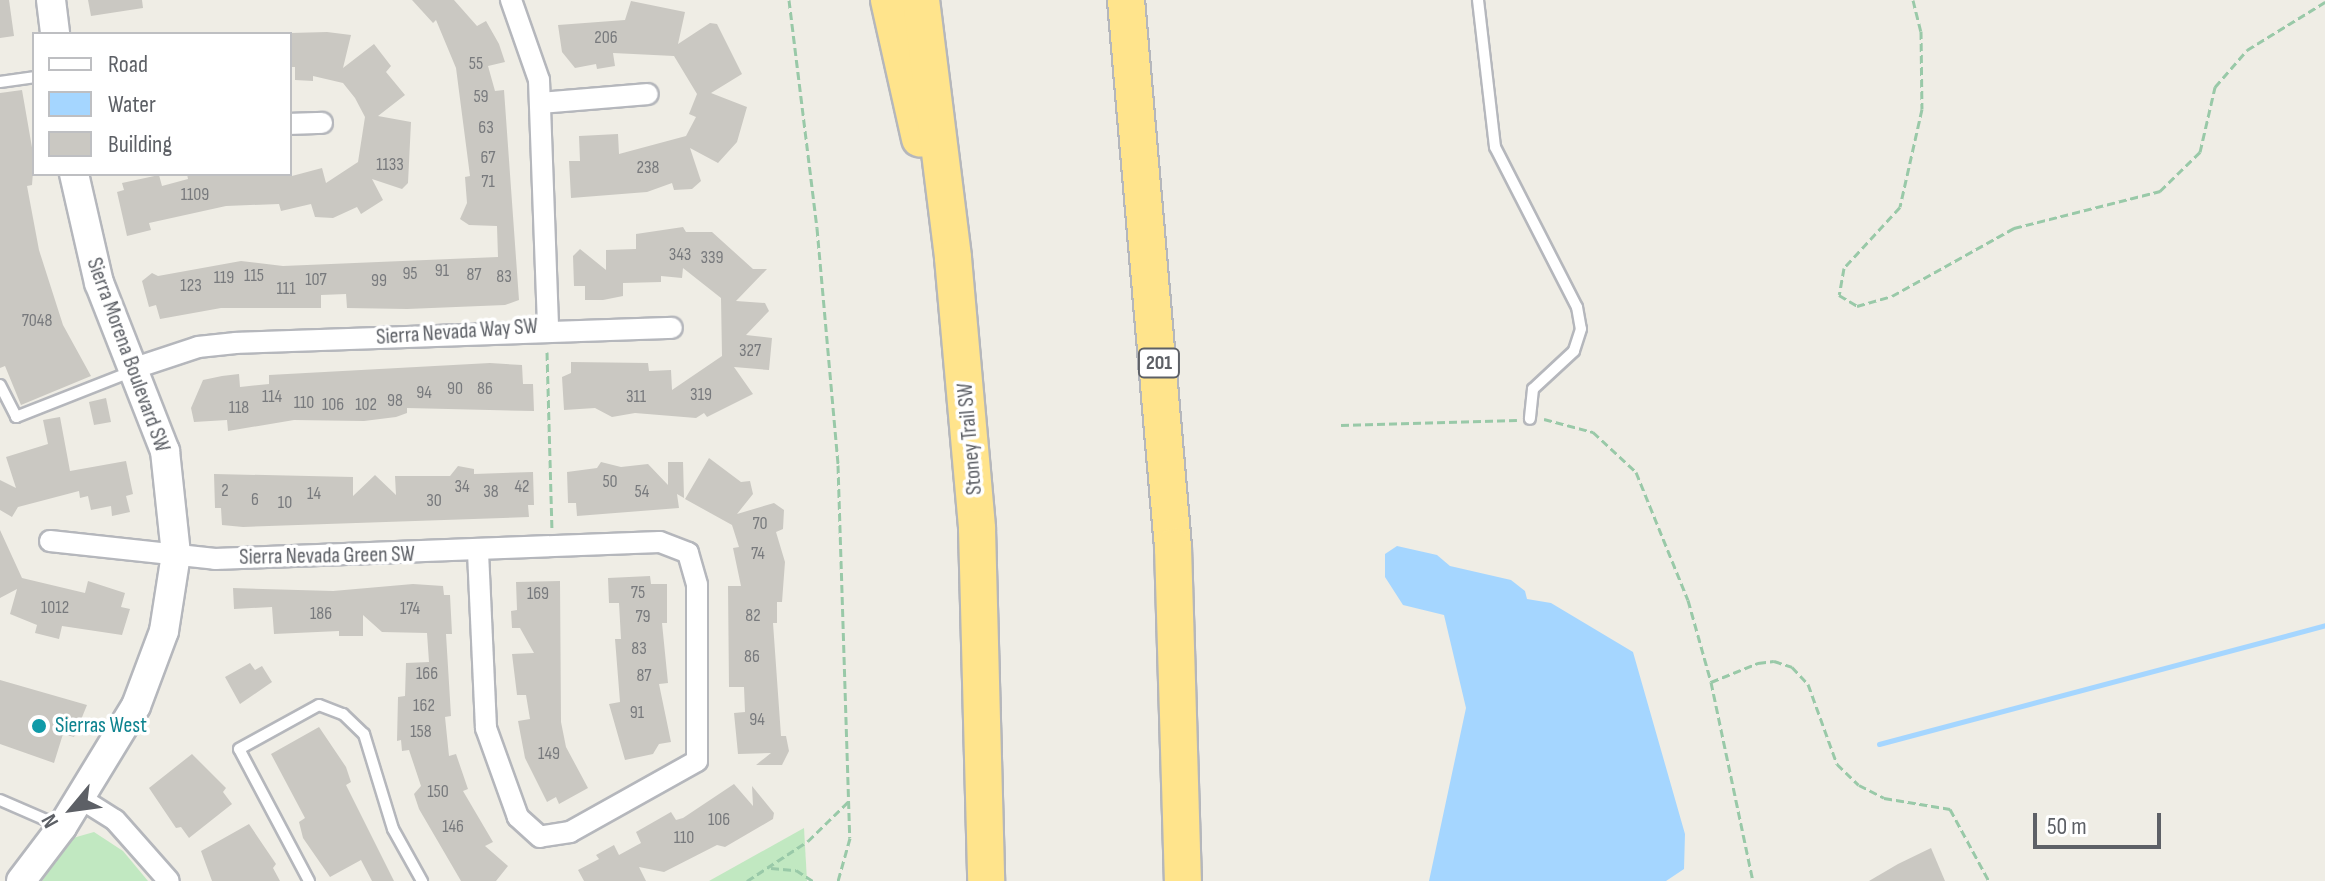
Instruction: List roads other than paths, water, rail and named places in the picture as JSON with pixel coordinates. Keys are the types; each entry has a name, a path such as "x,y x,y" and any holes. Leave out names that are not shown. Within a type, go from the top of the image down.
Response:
{"highway":[{"path":"889,0 899,64 953,258"},
{"name":"Stoney Trail SW","path":"921,0 953,258 977,529 986,881"},
{"name":"201","path":"1126,0 1173,547 1183,881"}],"street":[{"path":"51,0 55,32"},
{"name":"Sierra Nevada Way SW","path":"135,368 198,347 236,343 547,337 541,103 534,57 511,0"},
{"path":"541,103 648,94"},
{"path":"292,124 322,123"},
{"name":"Sierra Morena Boulevard SW","path":"21,881 62,827 153,669 176,554 165,451 91,256 74,176"},
{"path":"547,337 672,328"},
{"name":"Sierra Nevada Green SW","path":"50,541 215,559 478,553 660,542 688,553 697,585 697,761 570,832 540,837 518,817 486,728 478,553"},
{"path":"80,798 115,820 169,881"}],"lane":[{"path":"1478,0 1495,147 1577,307 1581,329 1574,351 1533,389 1530,419"},
{"path":"0,82 32,77"},
{"path":"0,385 16,417 127,377 135,368"},
{"path":"309,881 239,749 319,705 343,714 364,734 393,829 422,881"},
{"path":"0,800 62,827"}],"water":[{"path":"1397,546 1437,555 1450,566 1511,580 1525,591 1527,599 1551,603 1633,652 1685,834 1684,869 1666,881 1429,881 1466,708 1444,615 1403,605 1385,577 1385,554"}],"waterway":[{"path":"1879,744 2325,625"}],"place":[{"name":"Sierras West","path":"39,726"}]}
